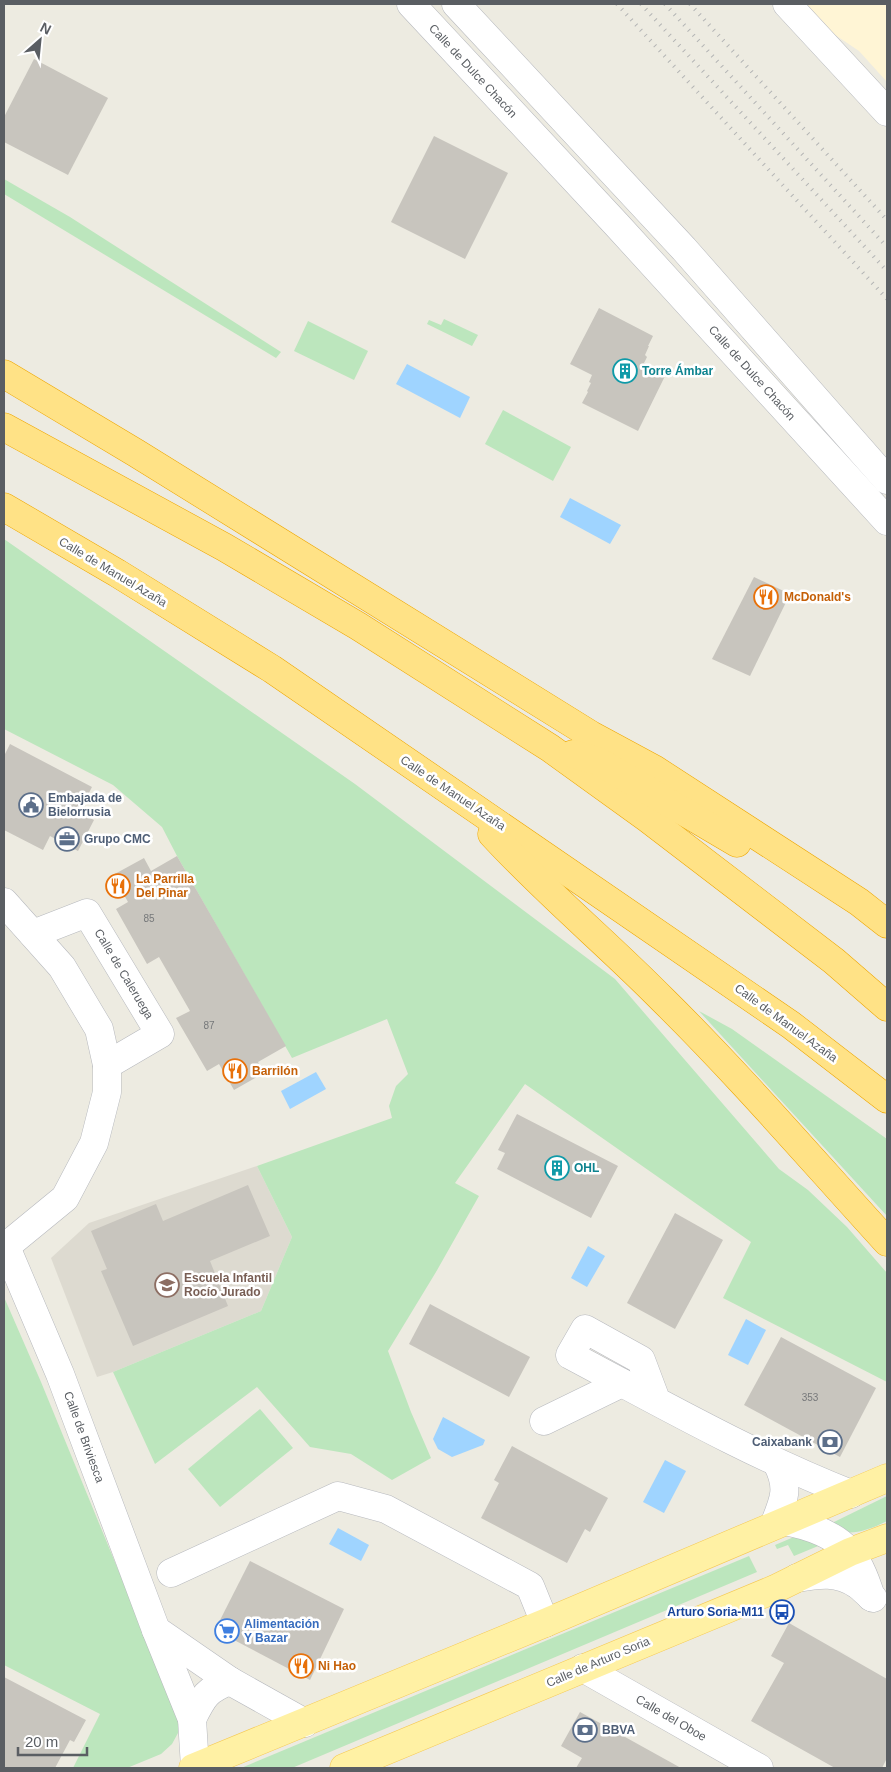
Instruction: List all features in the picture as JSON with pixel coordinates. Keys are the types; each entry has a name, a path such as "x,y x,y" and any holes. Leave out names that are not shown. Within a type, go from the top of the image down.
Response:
{"highway":[{"path":"4,374 136,453 591,735 654,769 859,902 887,924"},
{"path":"4,388 100,449 180,504 224,547"},
{"path":"4,427 224,547 358,626 550,748 647,818 834,961 887,1007"},
{"name":"Calle de Manuel Azaña","path":"4,508 117,573 272,669 791,1025 887,1099"},
{"path":"550,748 598,761 887,932"},
{"path":"457,796 554,898 594,933 664,1000 887,1242"}],"main road":[{"path":"195,1768 545,1623 887,1478"},
{"name":"Calle de Arturo Soria","path":"344,1768 797,1578 850,1552 887,1538"}],"street":[{"name":"Calle de Dulce Chacón","path":"411,4 617,225 887,521"},
{"path":"456,4 684,249 887,480"},
{"path":"787,4 887,112"},
{"path":"454,52 477,26"},
{"path":"617,225 640,202"},
{"path":"4,902 62,967 99,1029 107,1065 107,1092 94,1143 65,1198 5,1247"},
{"name":"Calle de Caleruega","path":"32,934 87,913 160,1034 107,1065"},
{"name":"Calle de Briviesca","path":"5,1247 63,1382 156,1630 192,1719 195,1768"},
{"path":"656,1400 642,1360 585,1329 570,1355 622,1383 777,1463 806,1477 851,1494"},
{"path":"544,1421 622,1383"},
{"path":"777,1463 783,1475 785,1500 779,1523 806,1525 829,1536 850,1552 875,1595"},
{"path":"171,1573 338,1496 386,1509 530,1586 545,1623"},
{"path":"875,1595 866,1564 872,1550 887,1538"},
{"path":"797,1578 823,1574 840,1577 875,1595"},
{"path":"156,1630 230,1681 305,1723"},
{"name":"Calle del Oboe","path":"583,1668 759,1768"},
{"path":"192,1719 201,1701 212,1688 230,1681"}],"shaded area":[{"path":"789,4 887,4 887,82 859,51"},
{"name":"Escuela Infantil Rocío Jurado","path":"257,1166 292,1237 261,1311 97,1377 51,1258 89,1223"}],"green space":[{"path":"4,179 70,217 281,352 276,358 4,194"},
{"path":"444,319 478,335 472,346 427,324 429,320 441,325"},
{"path":"308,321 368,351 354,380 294,351"},
{"path":"503,410 571,447 553,481 485,444"},
{"path":"4,539 355,784 615,979 779,1169 808,1190 847,1227 887,1273 887,1382 723,1298 751,1242 525,1084 455,1183 479,1196 388,1351 431,1458 392,1480 351,1454 310,1447 257,1387 155,1464 113,1372 261,1311 292,1237 257,1166 392,1118 389,1106 396,1086 408,1074 387,1019 292,1058 162,827 113,785 4,729"},
{"path":"699,1011 732,1029 887,1139 887,1216"},
{"path":"4,1297 41,1382 179,1718 178,1733 172,1744 161,1754 127,1768 73,1768 100,1714 4,1665"},
{"path":"260,1409 293,1448 220,1507 188,1469"},
{"path":"887,1496 887,1521 874,1527 853,1532 839,1531 832,1528 834,1522"},
{"path":"801,1534 823,1544 794,1556 788,1545 777,1549 775,1545"},
{"path":"749,1556 757,1572 292,1768 241,1768"}],"water":[{"path":"407,364 470,397 460,418 396,384"},
{"path":"570,498 621,525 610,544 560,517"},
{"path":"316,1072 326,1089 290,1109 281,1091"},
{"path":"588,1246 605,1256 587,1287 571,1278"},
{"path":"746,1319 766,1330 748,1365 728,1355"},
{"path":"443,1417 485,1440 483,1445 452,1457 438,1449 433,1439"},
{"path":"665,1460 686,1471 664,1513 643,1502"},
{"path":"338,1528 369,1545 361,1561 329,1544"}],"building":[{"path":"34,59 108,98 68,175 4,142 4,117"},
{"path":"434,136 508,173 465,259 391,222"},
{"name":"Torre Ámbar","path":"599,308 653,336 645,355 647,357 644,363 666,374 638,431 582,403 588,392 592,375 570,364"},
{"path":"754,577 790,594 750,676 712,659"},
{"path":"10,744 92,787 79,812 94,820 78,851 50,836 43,850 4,830 4,756"},
{"path":"177,856 286,1046 258,1062 264,1073 234,1090 219,1064 207,1071 176,1018 190,1011 159,957 147,964 116,909 128,902 113,875 144,858 151,871"},
{"name":"OHL","path":"517,1114 618,1166 591,1218 497,1169 505,1153 498,1150"},
{"path":"248,1185 270,1236 210,1261 228,1306 133,1346 101,1271 107,1269 91,1231 156,1204 163,1221"},
{"path":"675,1213 723,1240 675,1329 627,1303"},
{"path":"430,1304 530,1357 509,1397 409,1344"},
{"path":"781,1337 876,1388 840,1457 744,1405"},
{"path":"512,1446 608,1498 590,1532 585,1529 567,1563 481,1518 499,1483 494,1480"},
{"path":"250,1561 344,1609 310,1680 215,1630"},
{"path":"789,1623 887,1679 887,1758 882,1768 835,1768 751,1721 784,1663 771,1656"},
{"path":"4,1677 86,1720 74,1742 70,1740 55,1768 4,1768"},
{"path":"580,1712 681,1768 576,1768 582,1758 561,1746"}],"railway":[{"path":"617,4 887,299"},
{"path":"641,4 887,271"},
{"path":"665,4 887,247"},
{"path":"690,4 887,220"}],"place":[{"name":"Torre Ámbar","path":"625,371"},
{"name":"McDonald's","path":"766,597"},
{"name":"Embajada de Bielorrusia","path":"31,805"},
{"name":"Grupo CMC","path":"67,839"},
{"name":"La Parrilla Del Pinar","path":"118,886"},
{"name":"Barrilón","path":"235,1071"},
{"name":"OHL","path":"557,1168"},
{"name":"Escuela Infantil Rocío Jurado","path":"167,1285"},
{"name":"Caixabank","path":"830,1442"},
{"name":"Arturo Soria-M11","path":"782,1612"},
{"name":"Alimentación Y Bazar","path":"227,1631"},
{"name":"Ni Hao","path":"301,1666"},
{"name":"BBVA","path":"585,1730"}]}
